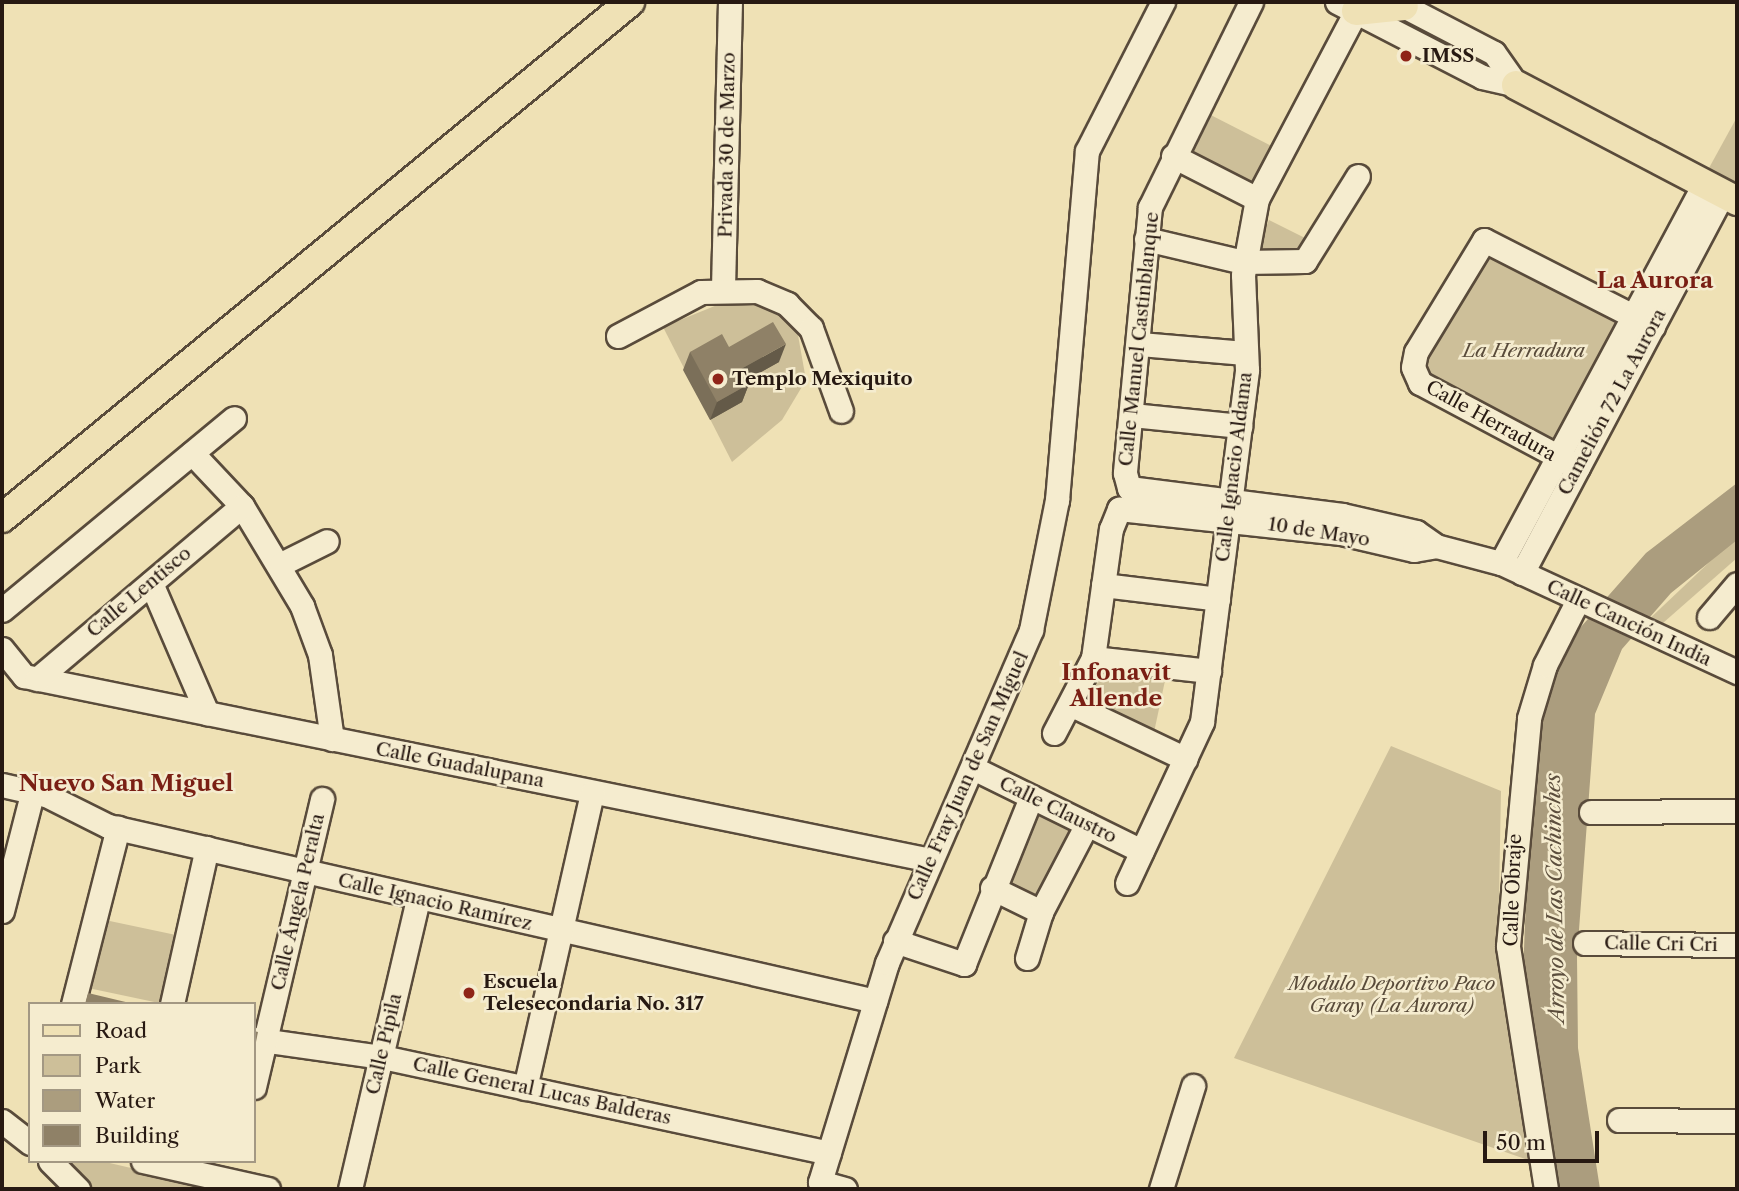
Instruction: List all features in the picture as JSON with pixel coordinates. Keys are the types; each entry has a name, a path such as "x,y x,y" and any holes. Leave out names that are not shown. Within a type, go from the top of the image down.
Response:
{"main road":[{"path":"2,518 630,2"},
{"path":"1346,6 1400,4"},
{"path":"1516,85 1721,193"}],"street":[{"name":"Privada 30 de Marzo","path":"723,288 730,2"},
{"name":"Calle Fray Juan de San Miguel","path":"822,1186 829,1153 895,941 1017,674 1045,565 1057,500 1087,151 1163,2"},
{"name":"Calle Manuel Castinblanque","path":"1129,488 1132,415 1150,207 1251,2"},
{"path":"1400,4 1494,53 1516,85"},
{"path":"1346,6 1482,77 1516,85"},
{"name":"Calle Ignacio Aldama","path":"1127,883 1202,722 1240,426 1245,353 1243,262 1257,199 1346,6"},
{"path":"1173,156 1257,199"},
{"path":"1146,239 1243,262 1314,256 1358,176"},
{"name":"Camelión 72 La Aurora","path":"1501,563 1567,463 1643,321 1721,193"},
{"name":"Calle Herradura","path":"1567,463 1420,383 1413,367 1416,352 1484,240 1643,321"},
{"path":"618,335 701,292 723,288 757,290 787,304 811,328 841,411"},
{"path":"1140,344 1245,353"},
{"path":"1132,415 1240,426"},
{"path":"2,610 234,418"},
{"path":"192,453 242,506 281,564 320,655 332,739"},
{"name":"Camelión 72 La Aurora","path":"1522,573 1567,463"},
{"name":"10 de Mayo","path":"1129,488 1229,510 1416,532 1436,546 1501,563 1522,573"},
{"name":"Calle Lentisco","path":"37,679 242,506"},
{"name":"10 de Mayo","path":"1103,585 1119,509 1229,510"},
{"path":"281,564 327,541"},
{"name":"Calle Canción India","path":"1522,573 1737,672"},
{"path":"150,583 207,713"},
{"path":"1709,617 1737,584"},
{"path":"1054,733 1093,658 1103,585 1217,599"},
{"name":"Calle Obraje","path":"1546,1189 1509,933 1529,718 1545,665 1588,604"},
{"name":"Calle Guadalupana","path":"2,649 24,676 37,679 931,860"},
{"path":"1093,658 1209,671"},
{"path":"1070,704 1186,759"},
{"name":"Calle Claustro","path":"974,768 1142,851"},
{"name":"Calle Ignacio Ramírez","path":"2,785 33,790 117,828 875,1001"},
{"path":"2,911 33,790"},
{"path":"525,1088 592,792"},
{"path":"895,941 964,964 992,888 1031,797"},
{"name":"Calle Ángela Peralta","path":"256,1068 259,1040 306,873 322,799"},
{"path":"1591,812 1737,811"},
{"path":"1027,958 1041,912 1087,824"},
{"path":"74,1001 117,828"},
{"path":"172,1002 207,848"},
{"path":"992,888 1041,912"},
{"name":"Calle Pípila","path":"350,1189 418,898"},
{"name":"Calle Cri Cri","path":"1585,943 1737,945"},
{"name":"Calle General Lucas Balderas","path":"259,1040 382,1057 829,1153"},
{"path":"1161,1189 1193,1086"},
{"path":"1619,1120 1737,1121"},
{"path":"2,1121 28,1141"},
{"path":"52,1163 78,1189"},
{"path":"153,1163 247,1181"},
{"path":"822,1186 845,1189"}],"green space":[{"path":"1197,108 1276,148 1252,197 1172,156"},
{"path":"1737,117 1737,184 1709,168"},
{"path":"1269,220 1309,240 1301,256 1256,251"},
{"name":"La Herradura","path":"1496,254 1624,325 1553,451 1425,376 1420,362 1482,259"},
{"path":"748,300 784,317 798,335 806,380 782,420 732,462 663,327 727,301"},
{"path":"1737,536 1737,558 1655,630 1644,624"},
{"path":"1095,665 1166,676 1153,737 1071,701"},
{"name":"Modulo Deportivo Paco Garay (La Aurora)","path":"1391,746 1501,791 1498,950 1531,1161 1234,1058"},
{"path":"1033,802 1077,825 1034,907 990,883"},
{"path":"105,920 178,936 164,1002 90,988"},
{"path":"60,1163 110,1163 221,1189 86,1189"}],"water":[{"name":"Arroyo de Las Cachinches","path":"1737,483 1737,540 1671,593 1622,649 1595,714 1577,957 1578,1048 1600,1189 1556,1189 1523,974 1533,724 1558,653 1646,553"}],"building":[{"path":"773,322 786,344 741,369 749,384 717,402 690,352 722,334 729,347"},
{"path":"88,993 126,1002 86,1002"}],"place":[{"name":"IMSS","path":"1406,56"},
{"name":"Templo Mexiquito","path":"718,379"},
{"name":"Escuela Telesecondaria No. 317","path":"469,993"}],"district":[{"name":"La Aurora","path":"1655,280"},
{"name":"Infonavit Allende","path":"1116,685"},
{"name":"Nuevo San Miguel","path":"126,783"}]}
